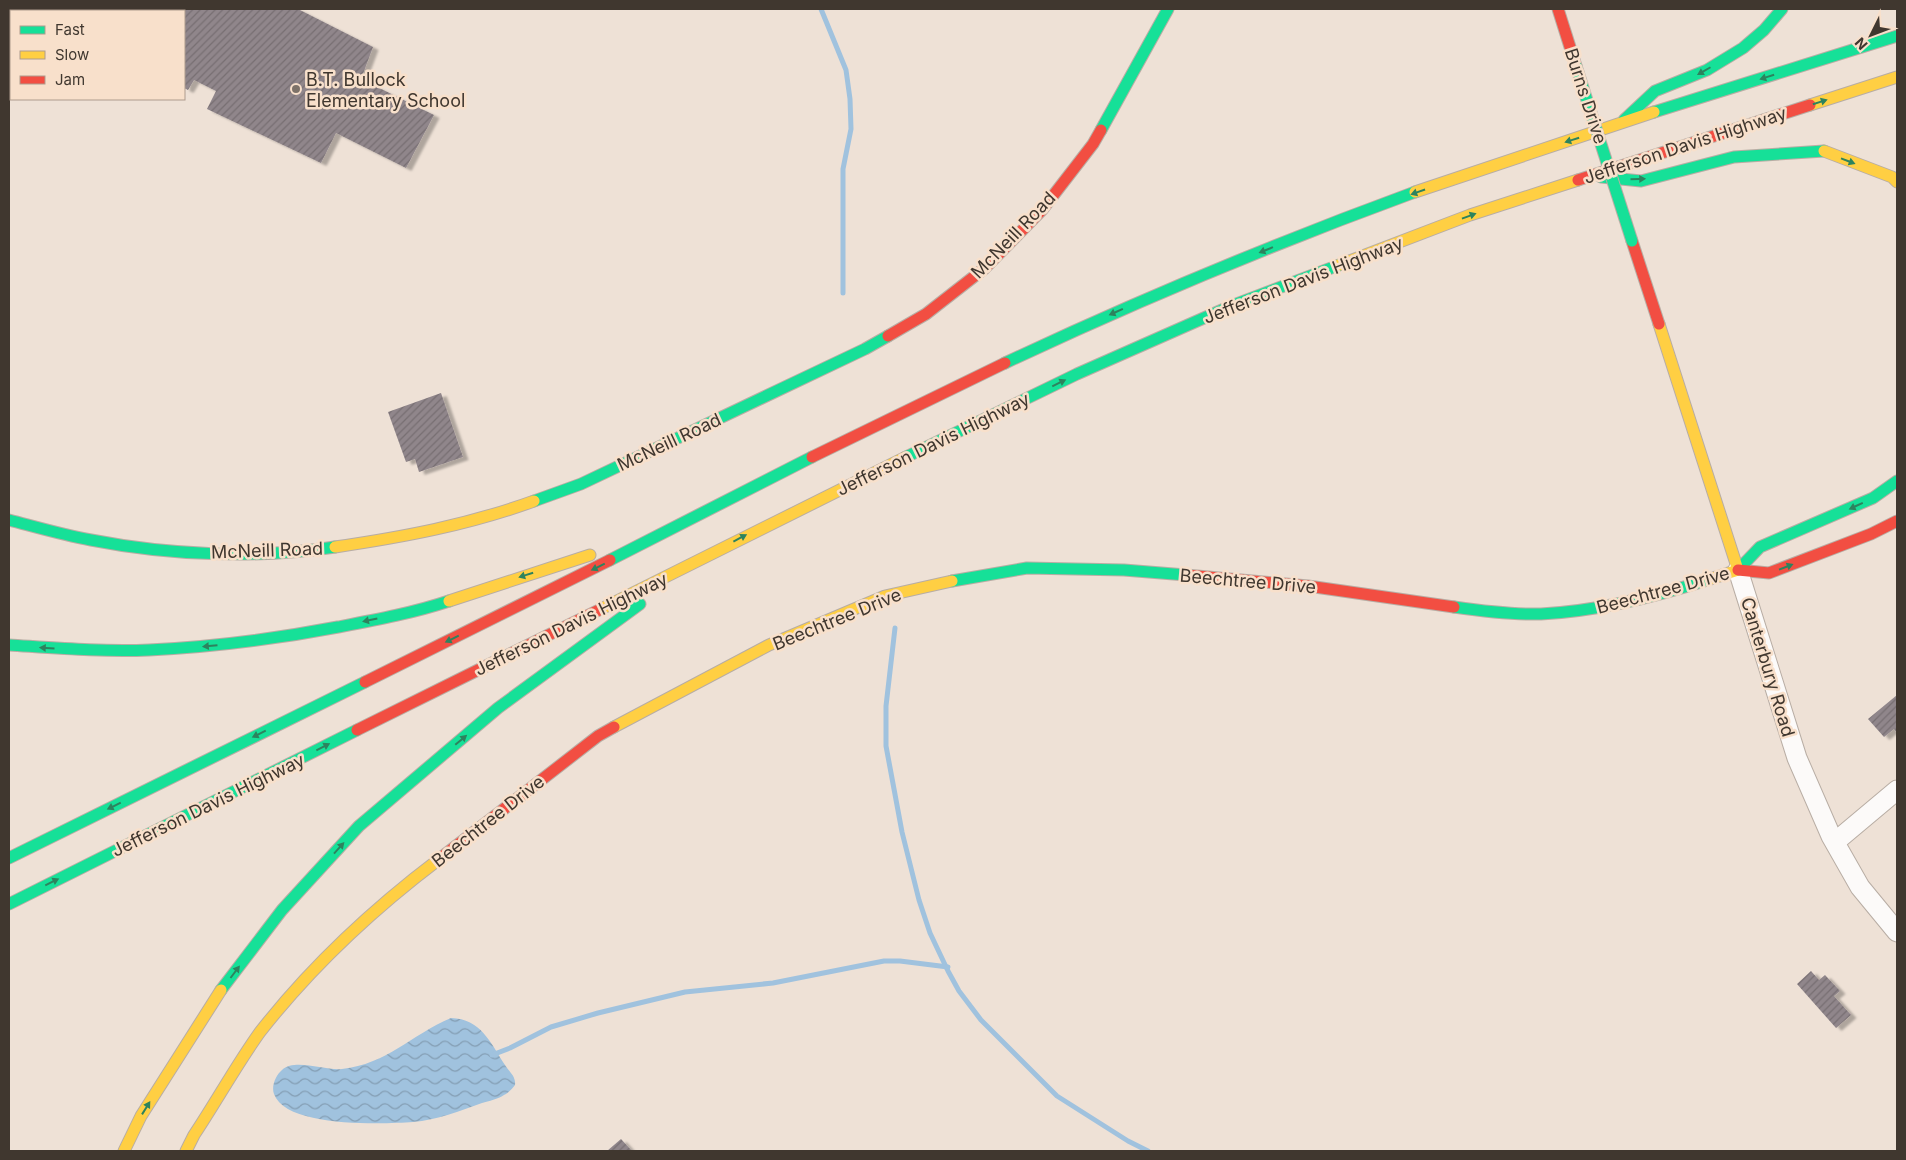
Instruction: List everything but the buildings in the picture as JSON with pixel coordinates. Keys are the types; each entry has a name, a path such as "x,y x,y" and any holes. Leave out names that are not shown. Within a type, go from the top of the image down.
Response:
{"main road":[{"name":"McNeill Road","path":"9,520 91,540 191,553 302,552 408,536 492,516 581,484 865,349 926,314 985,268 1042,210 1093,144 1168,9"},
{"name":"Burns Drive","path":"1558,9 1632,241"},
{"path":"1618,125 1656,90 1696,76 1734,54 1753,40 1776,18 1782,9"},
{"path":"9,858 673,529 740,493 996,366 1160,292 1361,212 1498,164 1897,36"},
{"name":"Jefferson Davis Highway","path":"9,904 757,530 1077,374 1231,306 1470,215 1897,77"},
{"path":"1590,176 1641,181 1734,157 1824,151 1892,178 1897,182"},
{"name":"Canterbury Road","path":"1632,241 1738,570"},
{"path":"1738,570 1760,547 1873,498 1897,482"},
{"path":"1738,570 1769,573 1871,534 1897,521"},
{"path":"9,645 85,650 148,650 210,646 289,636 374,620 438,604 673,529"},
{"path":"124,1151 141,1116 218,995 282,910 359,826 498,708 697,561"},
{"name":"Beechtree Drive","path":"186,1151 260,1033 326,956 404,886 598,736 770,645 885,596 959,578 1027,568 1124,570 1308,586 1491,612 1540,614 1586,610 1635,601 1738,570"}],"street":[{"name":"Canterbury Road","path":"1738,570 1797,758 1835,842 1860,887 1897,932"},
{"path":"1835,842 1897,790"}],"water":[{"path":"451,1018 461,1019 470,1023 484,1033 514,1079 515,1085 507,1093 493,1100 448,1115 413,1122 380,1123 337,1122 315,1118 297,1113 282,1105 274,1094 273,1088 276,1078 282,1070 288,1067 302,1065 342,1069 358,1066 386,1055"}],"waterway":[{"path":"821,9 846,70 850,99 851,129 843,169 843,293"},
{"path":"895,628 886,706 886,746 902,832 919,900 930,933 948,971 959,991 981,1020 1057,1096 1128,1141 1148,1151"},
{"path":"492,1055 551,1027 598,1013 685,992 773,983 884,961 948,967"}],"traffic: fast":[{"path":"1101,130 1168,9"},
{"path":"1624,120 1655,91 1707,70 1743,48 1764,30 1782,9"},
{"path":"1654,112 1897,36"},
{"path":"1576,66 1632,241"},
{"path":"1601,177 1641,181 1734,157 1824,151"},
{"path":"1005,363 1208,273 1311,231 1415,192"},
{"path":"906,457 1077,374 1231,306 1339,265"},
{"path":"534,501 581,484 865,349 888,336"},
{"path":"610,560 812,457"},
{"path":"1738,570 1760,547 1873,498 1897,481"},
{"path":"9,520 91,540 181,552 213,554 275,553 335,547"},
{"path":"952,581 1027,568 1124,570 1186,575"},
{"path":"1454,607 1519,614 1584,610 1669,592 1710,579"},
{"path":"9,645 132,650 220,645 352,624 408,613 449,601"},
{"path":"221,990 282,910 359,826 498,708 640,604"},
{"path":"9,858 365,682"},
{"path":"9,904 357,730"}],"traffic: slow":[{"path":"1810,105 1897,77"},
{"path":"1415,192 1654,112"},
{"path":"1824,151 1892,177 1897,182"},
{"path":"1339,265 1470,215 1578,180"},
{"path":"1659,324 1738,570 1710,579"},
{"path":"601,609 906,457"},
{"path":"335,547 435,529 485,517 534,501"},
{"path":"449,601 590,555"},
{"path":"614,727 769,645 885,596 952,581"},
{"path":"186,1151 243,1057 280,1008 343,940 413,879 438,860"},
{"path":"124,1151 141,1116 221,990"}],"traffic: jam":[{"path":"1558,9 1576,66"},
{"path":"1578,180 1810,105"},
{"path":"888,336 926,314 985,268 1042,210 1093,144 1101,130"},
{"path":"1632,241 1659,324"},
{"path":"812,457 1005,363"},
{"path":"1738,570 1769,573 1871,534 1897,521"},
{"path":"365,682 610,560"},
{"path":"1186,575 1308,586 1454,607"},
{"path":"357,730 601,609"},
{"path":"438,860 598,736 614,727"}],"place":[{"name":"B.T. Bullock Elementary School","path":"296,89"}]}
